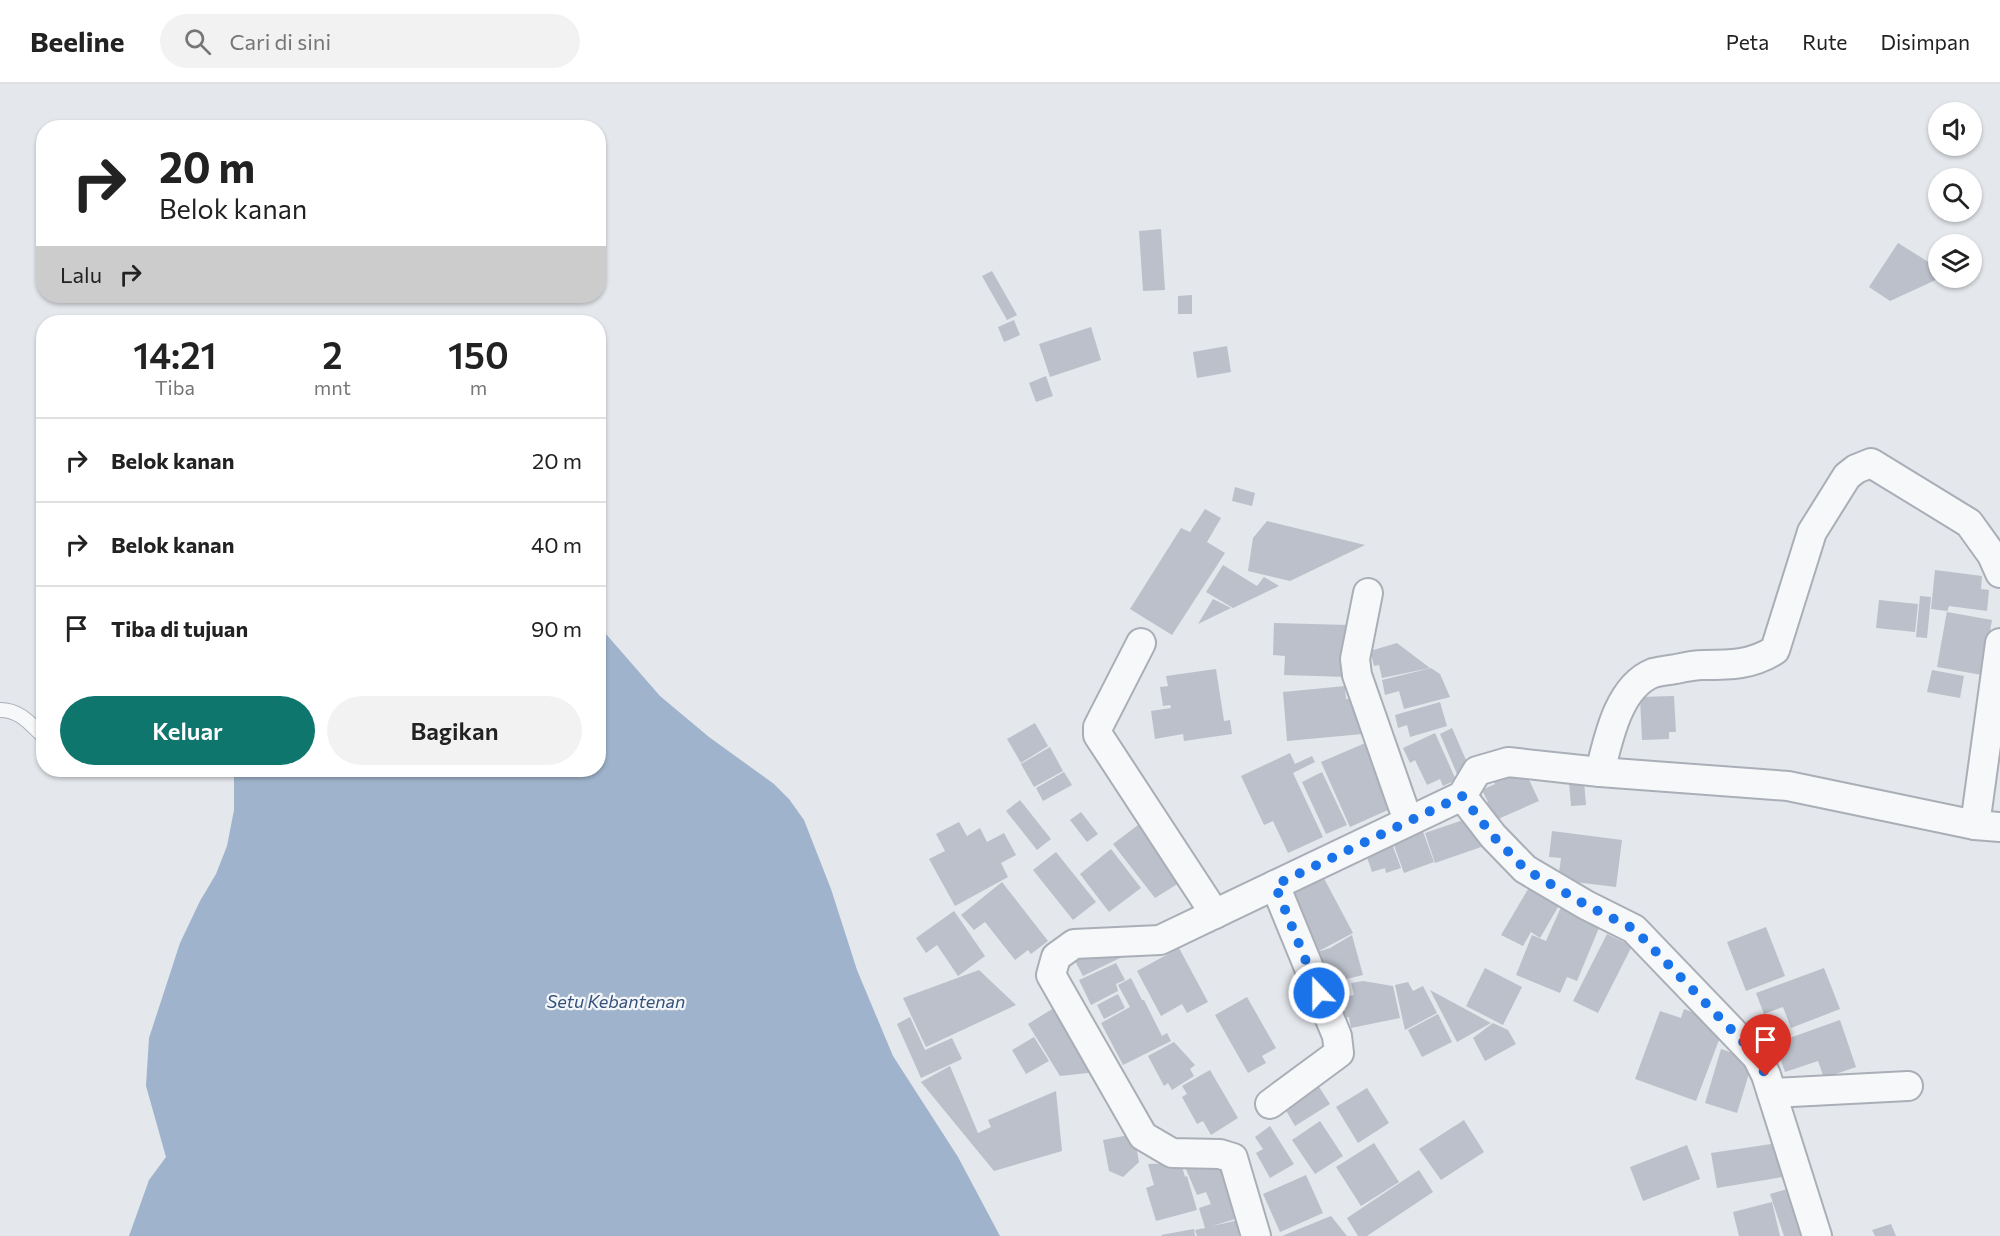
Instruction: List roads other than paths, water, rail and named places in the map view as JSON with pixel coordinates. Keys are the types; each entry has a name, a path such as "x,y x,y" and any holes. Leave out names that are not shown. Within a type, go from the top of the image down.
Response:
{"street":[{"path":"1600,772 1613,721 1624,700 1641,681 1653,673 1697,665 1750,663 1775,650 1812,532 1839,486 1856,469 1871,464 1969,524 1992,555 2000,573"},
{"path":"1368,593 1355,659 1356,675 1408,821"},
{"path":"1141,643 1098,727 1098,735 1215,914"},
{"path":"1256,1236 1233,1158 1220,1154 1172,1153 1143,1136 1051,975 1056,957 1074,944 1160,940 1462,796 1477,771 1508,762 1600,772 1788,786 1988,826 2000,643"},
{"path":"1462,796 1493,836 1525,869 1586,905 1634,929 1642,936 1752,1052 1762,1067 1772,1093 1817,1236"},
{"path":"1270,1104 1339,1053 1336,1036 1275,885"},
{"path":"1772,1093 1908,1086"}],"lane":[{"path":"0,711 17,713 36,730"}],"water":[{"name":"Setu Kebantenan","path":"606,634 660,696 709,737 774,784 789,799 804,820 831,889 857,970 893,1056 958,1157 1000,1236 129,1236 149,1180 166,1157 146,1086 149,1038 180,943 216,874 227,846 234,810 234,777 606,777"}]}
